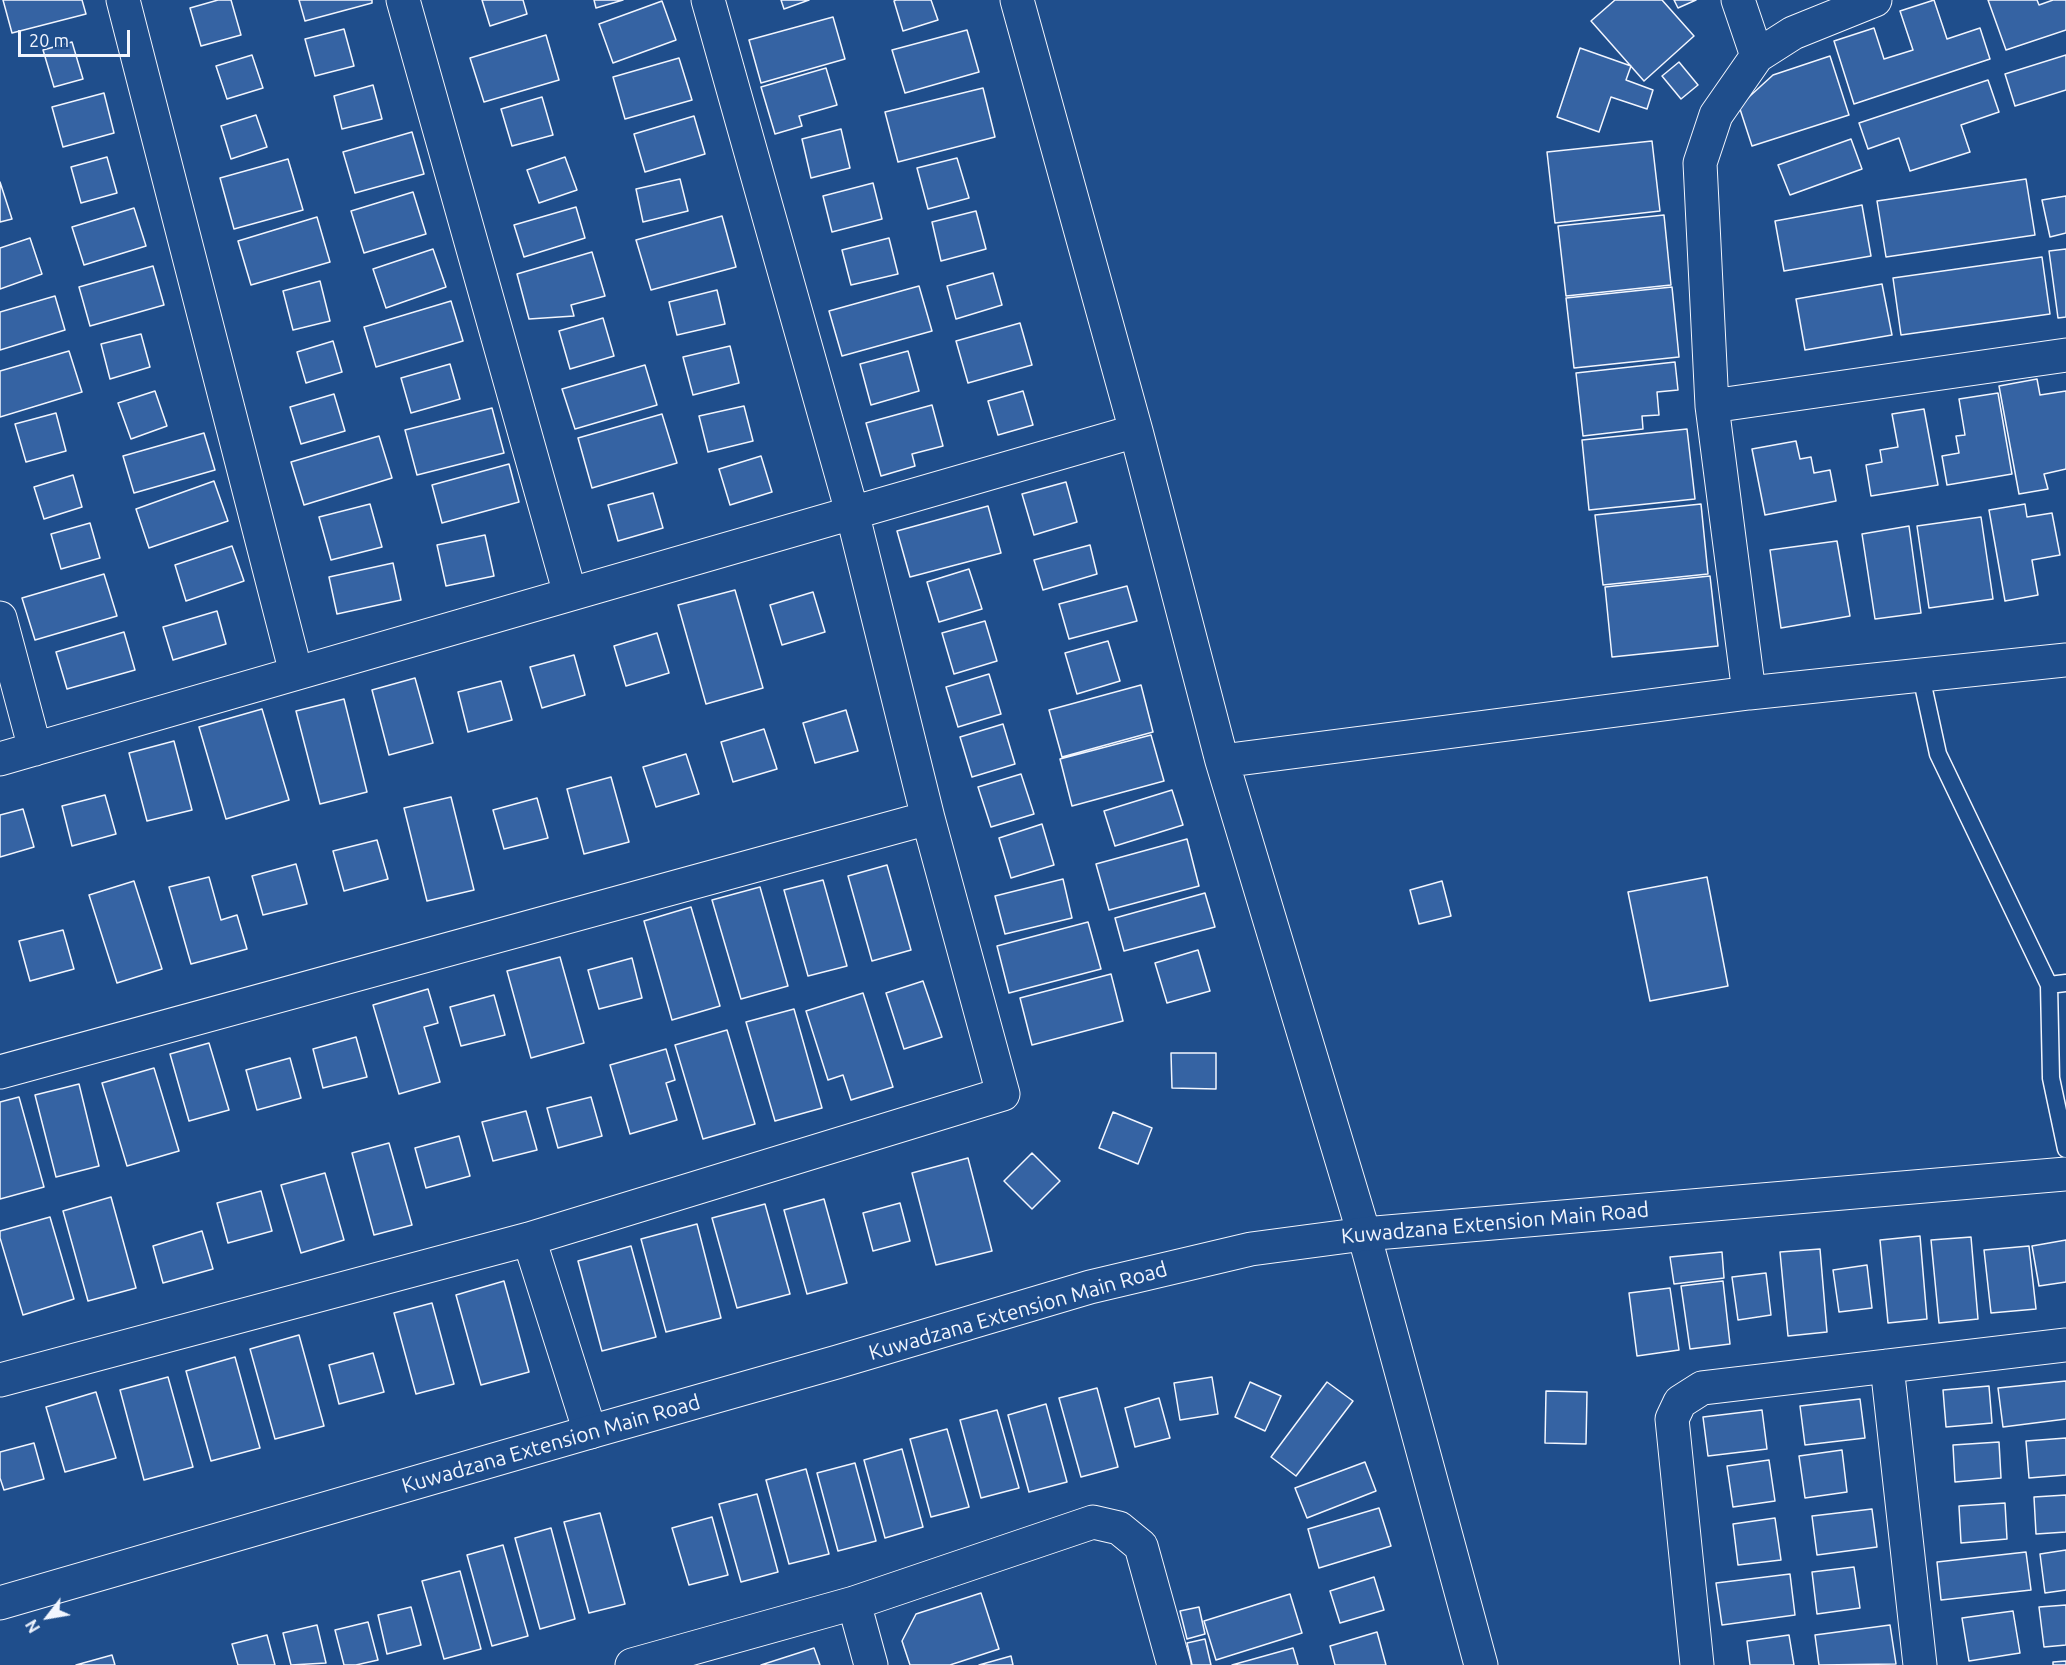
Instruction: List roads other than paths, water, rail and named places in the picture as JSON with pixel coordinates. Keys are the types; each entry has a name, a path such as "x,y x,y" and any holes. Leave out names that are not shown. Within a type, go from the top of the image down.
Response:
{"street":[{"path":"123,0 296,673"},
{"path":"403,0 570,594"},
{"path":"0,1380 529,1239 1003,1094 928,818 852,512 708,0"},
{"path":"1017,0 1136,431 1222,761 1364,1234 1481,1665"},
{"path":"1738,0 1757,56"},
{"path":"1749,693 1712,406 1700,163 1716,115 1757,56 1793,33 1875,0"},
{"path":"1712,406 2066,356"},
{"path":"0,759 1136,431"},
{"path":"0,618 35,749"},
{"path":"1222,761 1749,693 2066,660"},
{"path":"0,1072 928,818"},
{"name":"Kuwadzana Extension Main Road","path":"0,1603 1090,1287 1251,1249 1364,1234 2066,1174"},
{"path":"529,1239 590,1432"},
{"path":"1697,1665 1672,1419 1680,1402 1702,1388 2066,1345"},
{"path":"1887,1366 1920,1665"},
{"path":"632,1665 854,1603 1093,1522 1119,1528 1141,1546 1174,1665"},
{"path":"854,1603 871,1665"}],"lane":[{"path":"1921,675 1938,754 2049,985 2052,1078 2066,1149"},
{"path":"2049,985 2066,983"}]}
